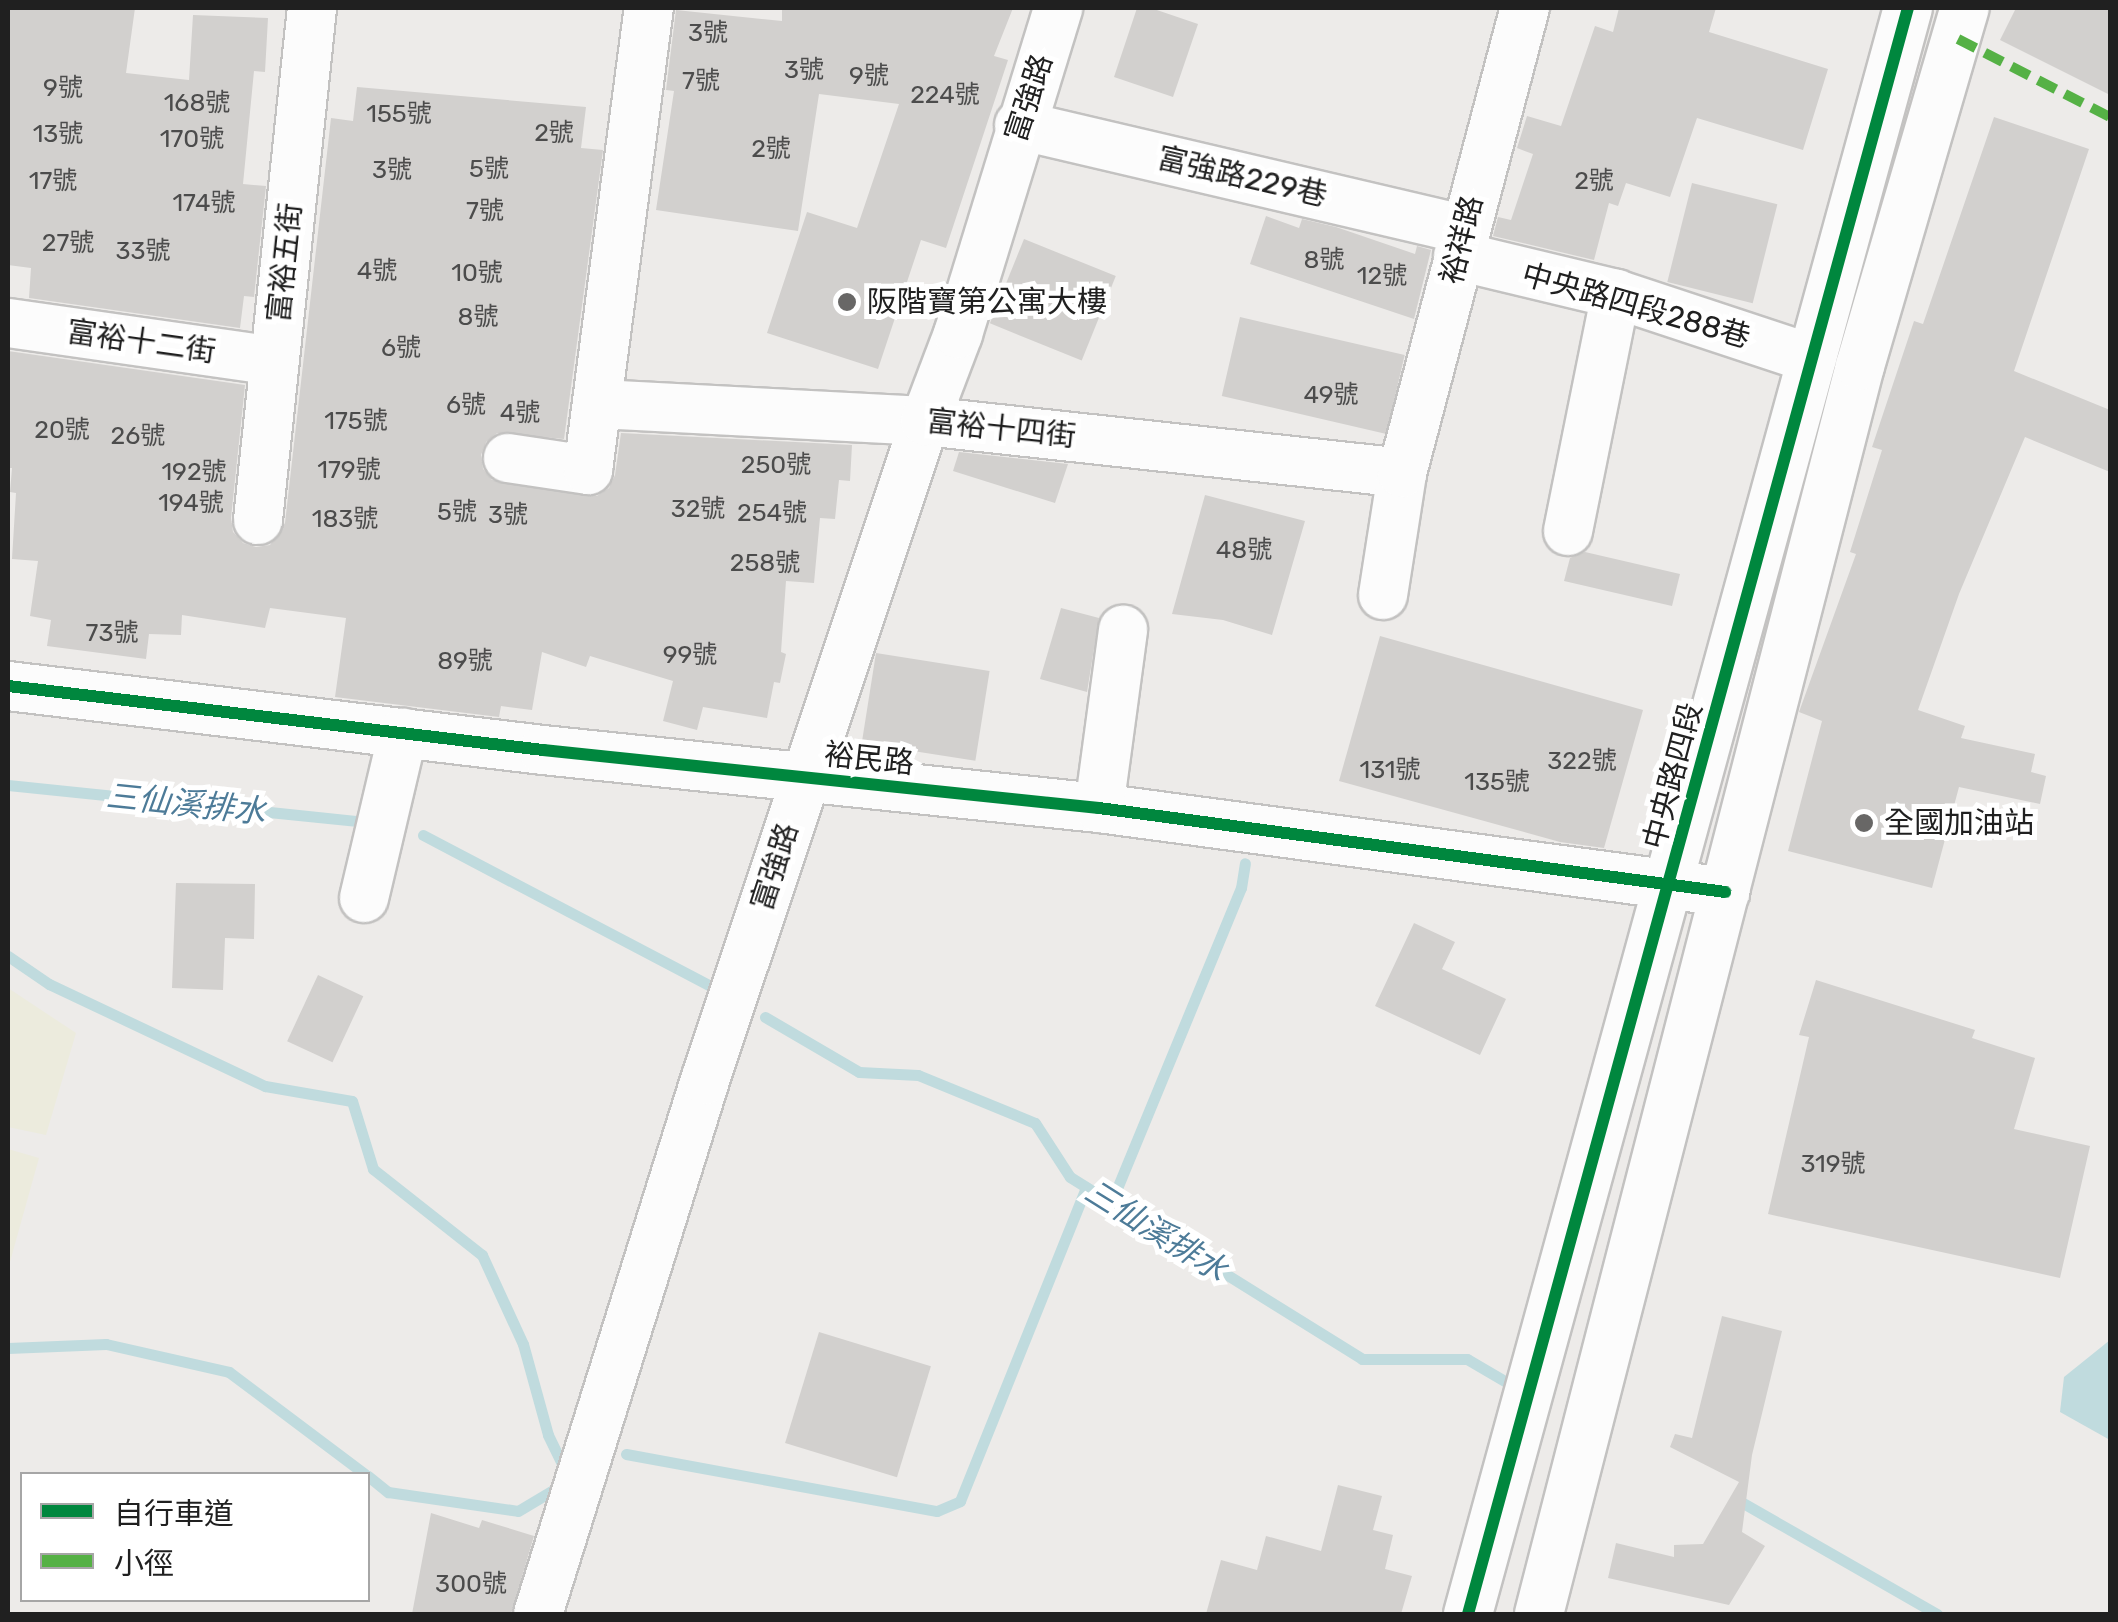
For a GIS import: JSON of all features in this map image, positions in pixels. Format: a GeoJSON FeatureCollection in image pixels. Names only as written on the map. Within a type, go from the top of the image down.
{"type":"FeatureCollection","features":[{"type":"Feature","properties":{"kind":"street","name":"富裕五街"},"geometry":{"type":"LineString","coordinates":[[258,520],[312,8]]}},
{"type":"Feature","properties":{"kind":"street"},"geometry":{"type":"LineString","coordinates":[[508,458],[588,470],[649,8]]}},
{"type":"Feature","properties":{"kind":"street","name":"富強路"},"geometry":{"type":"LineString","coordinates":[[538,1614],[804,778],[958,334],[1058,8]]}},
{"type":"Feature","properties":{"kind":"street","name":"裕祥路"},"geometry":{"type":"LineString","coordinates":[[1383,595],[1402,473],[1525,8]]}},
{"type":"Feature","properties":{"kind":"street","name":"中央路四段"},"geometry":{"type":"LineString","coordinates":[[1468,1614],[1908,8]]}},
{"type":"Feature","properties":{"kind":"street"},"geometry":{"type":"LineString","coordinates":[[1539,1614],[1860,366],[1966,8]]}},
{"type":"Feature","properties":{"kind":"street","name":"富強路229巷"},"geometry":{"type":"LineString","coordinates":[[1020,125],[1461,242]]}},
{"type":"Feature","properties":{"kind":"street","name":"中央路四段288巷"},"geometry":{"type":"LineString","coordinates":[[1461,242],[1812,359]]}},
{"type":"Feature","properties":{"kind":"street"},"geometry":{"type":"LineString","coordinates":[[1568,531],[1616,294]]}},
{"type":"Feature","properties":{"kind":"street","name":"富裕十二街"},"geometry":{"type":"LineString","coordinates":[[8,323],[274,362]]}},
{"type":"Feature","properties":{"kind":"street","name":"富裕十四街"},"geometry":{"type":"LineString","coordinates":[[599,404],[925,421],[1402,473]]}},
{"type":"Feature","properties":{"kind":"street"},"geometry":{"type":"LineString","coordinates":[[1099,808],[1122,630]]}},
{"type":"Feature","properties":{"kind":"street","name":"裕民路"},"geometry":{"type":"LineString","coordinates":[[8,686],[1099,808],[1725,892]]}},
{"type":"Feature","properties":{"kind":"street"},"geometry":{"type":"LineString","coordinates":[[364,898],[403,733]]}},
{"type":"Feature","properties":{"kind":"shaded area"},"geometry":{"type":"Polygon","coordinates":[[[8,988],[76,1033],[46,1135],[8,1127],[8,988]]]}},
{"type":"Feature","properties":{"kind":"shaded area"},"geometry":{"type":"Polygon","coordinates":[[[8,1149],[39,1158],[8,1269],[8,1149]]]}},
{"type":"Feature","properties":{"kind":"water"},"geometry":{"type":"Polygon","coordinates":[[[2110,1340],[2110,1440],[2060,1412],[2064,1377],[2110,1340]]]}},
{"type":"Feature","properties":{"kind":"building"},"geometry":{"type":"Polygon","coordinates":[[[8,8],[135,8],[126,73],[189,80],[193,15],[268,18],[265,72],[254,71],[243,184],[266,186],[254,297],[244,296],[240,328],[29,298],[31,268],[8,265],[8,8]]]}},
{"type":"Feature","properties":{"kind":"building"},"geometry":{"type":"Polygon","coordinates":[[[782,8],[1013,8],[994,56],[1008,60],[946,248],[921,240],[878,369],[767,333],[807,212],[857,228],[899,104],[819,94],[798,231],[656,210],[674,91],[666,90],[676,10],[782,21],[782,8]]]}},
{"type":"Feature","properties":{"kind":"building"},"geometry":{"type":"Polygon","coordinates":[[[1137,8],[1151,8],[1198,24],[1173,97],[1114,77],[1137,8]]]}},
{"type":"Feature","properties":{"kind":"building"},"geometry":{"type":"Polygon","coordinates":[[[1619,8],[1716,8],[1709,32],[1828,69],[1803,150],[1697,118],[1670,197],[1626,183],[1618,206],[1609,203],[1594,260],[1493,236],[1498,217],[1511,220],[1533,154],[1517,148],[1527,116],[1561,126],[1595,26],[1613,32],[1619,8]]]}},
{"type":"Feature","properties":{"kind":"building"},"geometry":{"type":"Polygon","coordinates":[[[2016,8],[2110,8],[2110,95],[2000,40],[2016,8]]]}},
{"type":"Feature","properties":{"kind":"building"},"geometry":{"type":"Polygon","coordinates":[[[357,87],[586,107],[581,148],[603,150],[564,439],[497,433],[486,442],[481,455],[483,469],[492,480],[597,496],[609,488],[615,475],[621,433],[852,445],[850,481],[839,480],[835,519],[820,518],[814,583],[786,581],[781,652],[786,654],[780,683],[774,682],[767,718],[703,707],[697,730],[663,721],[673,681],[590,656],[586,667],[542,652],[532,710],[501,706],[499,717],[335,697],[346,618],[270,608],[265,628],[182,615],[181,635],[149,634],[146,659],[47,646],[51,620],[30,616],[38,561],[12,559],[16,493],[10,492],[12,468],[8,468],[8,351],[245,385],[231,518],[233,532],[243,543],[256,547],[270,545],[285,523],[331,118],[353,121],[357,87]]]}},
{"type":"Feature","properties":{"kind":"building"},"geometry":{"type":"Polygon","coordinates":[[[1994,117],[2089,149],[2014,371],[2110,410],[2110,472],[2025,437],[1959,594],[1918,710],[1965,726],[1961,738],[2035,754],[2031,772],[2046,776],[2040,804],[1959,787],[1932,888],[1788,851],[1822,721],[1799,712],[1856,554],[1850,552],[1882,450],[1872,447],[1914,321],[1923,324],[1994,117]]]}},
{"type":"Feature","properties":{"kind":"building"},"geometry":{"type":"Polygon","coordinates":[[[1692,183],[1777,204],[1753,303],[1667,282],[1692,183]]]}},
{"type":"Feature","properties":{"kind":"building"},"geometry":{"type":"Polygon","coordinates":[[[1266,216],[1299,228],[1302,219],[1336,227],[1415,254],[1417,246],[1431,250],[1414,319],[1250,264],[1266,216]]]}},
{"type":"Feature","properties":{"kind":"building"},"geometry":{"type":"Polygon","coordinates":[[[1024,239],[1116,276],[1082,360],[990,323],[1024,239]]]}},
{"type":"Feature","properties":{"kind":"building"},"geometry":{"type":"Polygon","coordinates":[[[1240,317],[1405,355],[1386,434],[1222,396],[1240,317]]]}},
{"type":"Feature","properties":{"kind":"building"},"geometry":{"type":"Polygon","coordinates":[[[959,452],[1068,464],[1055,503],[953,471],[959,452]]]}},
{"type":"Feature","properties":{"kind":"building"},"geometry":{"type":"Polygon","coordinates":[[[1205,495],[1305,521],[1272,635],[1223,620],[1172,614],[1205,495]]]}},
{"type":"Feature","properties":{"kind":"building"},"geometry":{"type":"Polygon","coordinates":[[[1585,552],[1680,574],[1672,606],[1564,581],[1570,558],[1585,552]]]}},
{"type":"Feature","properties":{"kind":"building"},"geometry":{"type":"Polygon","coordinates":[[[1061,608],[1099,618],[1087,692],[1040,679],[1061,608]]]}},
{"type":"Feature","properties":{"kind":"building"},"geometry":{"type":"Polygon","coordinates":[[[1380,636],[1643,710],[1604,848],[1560,842],[1339,781],[1380,636]]]}},
{"type":"Feature","properties":{"kind":"building"},"geometry":{"type":"Polygon","coordinates":[[[876,653],[990,671],[975,761],[862,743],[876,653]]]}},
{"type":"Feature","properties":{"kind":"building"},"geometry":{"type":"Polygon","coordinates":[[[176,883],[255,884],[254,939],[225,938],[223,990],[172,988],[176,883]]]}},
{"type":"Feature","properties":{"kind":"building"},"geometry":{"type":"Polygon","coordinates":[[[1414,923],[1455,942],[1442,969],[1506,999],[1480,1055],[1375,1006],[1414,923]]]}},
{"type":"Feature","properties":{"kind":"building"},"geometry":{"type":"Polygon","coordinates":[[[318,975],[363,996],[332,1062],[287,1041],[318,975]]]}},
{"type":"Feature","properties":{"kind":"building"},"geometry":{"type":"Polygon","coordinates":[[[1816,980],[1975,1030],[1972,1038],[2035,1058],[2014,1129],[2090,1146],[2060,1278],[1768,1214],[1809,1037],[1799,1035],[1816,980]]]}},
{"type":"Feature","properties":{"kind":"building"},"geometry":{"type":"Polygon","coordinates":[[[1722,1316],[1782,1331],[1752,1455],[1742,1532],[1765,1546],[1729,1605],[1608,1578],[1616,1543],[1674,1557],[1674,1545],[1703,1544],[1739,1482],[1670,1447],[1675,1434],[1692,1438],[1722,1316]]]}},
{"type":"Feature","properties":{"kind":"building"},"geometry":{"type":"Polygon","coordinates":[[[819,1332],[931,1366],[897,1477],[785,1443],[819,1332]]]}},
{"type":"Feature","properties":{"kind":"building"},"geometry":{"type":"Polygon","coordinates":[[[1338,1485],[1382,1496],[1373,1530],[1393,1535],[1385,1569],[1412,1576],[1401,1614],[1206,1614],[1221,1560],[1257,1570],[1266,1536],[1321,1551],[1338,1485]]]}},
{"type":"Feature","properties":{"kind":"building"},"geometry":{"type":"Polygon","coordinates":[[[431,1513],[479,1528],[482,1520],[534,1536],[511,1614],[412,1614],[431,1513]]]}},
{"type":"Feature","properties":{"kind":"waterway","name":"三仙溪排水"},"geometry":{"type":"LineString","coordinates":[[8,785],[365,822]]}},
{"type":"Feature","properties":{"kind":"waterway","name":"三仙溪排水"},"geometry":{"type":"LineString","coordinates":[[423,835],[716,989]]}},
{"type":"Feature","properties":{"kind":"waterway"},"geometry":{"type":"LineString","coordinates":[[1111,1203],[1241,888],[1245,863]]}},
{"type":"Feature","properties":{"kind":"waterway"},"geometry":{"type":"LineString","coordinates":[[8,956],[49,984],[265,1086],[352,1101],[373,1169],[482,1255],[523,1344],[548,1435],[566,1472]]}},
{"type":"Feature","properties":{"kind":"waterway","name":"三仙溪排水"},"geometry":{"type":"LineString","coordinates":[[765,1017],[859,1072],[918,1075],[1035,1123],[1070,1177],[1362,1359],[1467,1359],[1513,1386]]}},
{"type":"Feature","properties":{"kind":"waterway"},"geometry":{"type":"LineString","coordinates":[[626,1454],[937,1511],[960,1501],[1086,1187]]}},
{"type":"Feature","properties":{"kind":"waterway"},"geometry":{"type":"LineString","coordinates":[[8,1348],[106,1344],[229,1372],[362,1472]]}},
{"type":"Feature","properties":{"kind":"waterway"},"geometry":{"type":"LineString","coordinates":[[370,1478],[388,1492],[518,1511],[565,1483]]}},
{"type":"Feature","properties":{"kind":"waterway","name":"三仙溪排水"},"geometry":{"type":"LineString","coordinates":[[1736,1499],[1937,1614]]}},
{"type":"Feature","properties":{"kind":"marked path"},"geometry":{"type":"LineString","coordinates":[[1958,39],[2110,117]]}},
{"type":"Feature","properties":{"kind":"cycle path"},"geometry":{"type":"LineString","coordinates":[[1468,1614],[1908,8]]}},
{"type":"Feature","properties":{"kind":"cycle path"},"geometry":{"type":"LineString","coordinates":[[8,686],[543,750],[1099,808],[1725,892]]}},
{"type":"Feature","properties":{"kind":"place","name":"阪階寶第公寓大樓"},"geometry":{"type":"Point","coordinates":[847,302]}},
{"type":"Feature","properties":{"kind":"place","name":"全國加油站"},"geometry":{"type":"Point","coordinates":[1864,823]}}]}
